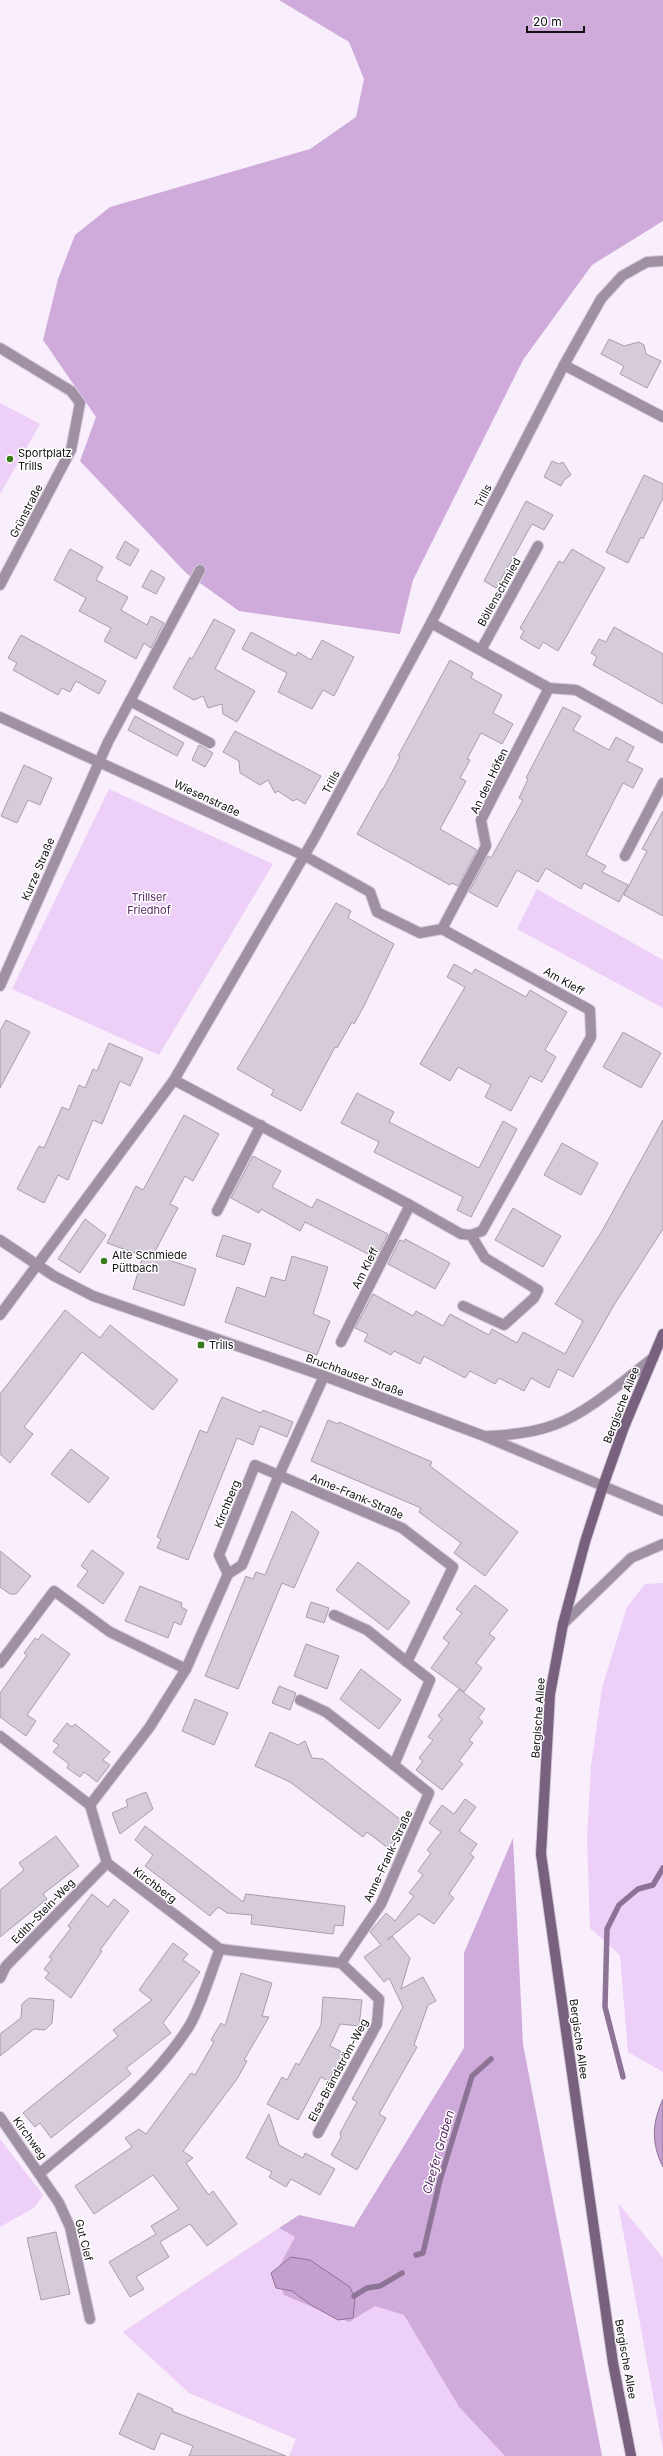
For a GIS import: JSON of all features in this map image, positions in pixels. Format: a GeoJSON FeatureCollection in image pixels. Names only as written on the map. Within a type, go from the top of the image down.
{"type":"FeatureCollection","features":[{"type":"Feature","properties":{"kind":"main road","name":"Bergische Allee"},"geometry":{"type":"LineString","coordinates":[[631,2456],[628,2434],[613,2363],[541,1854],[550,1694],[562,1624],[585,1542],[603,1486],[663,1334]]}},
{"type":"Feature","properties":{"kind":"street","name":"Trills"},"geometry":{"type":"LineString","coordinates":[[0,1315],[38,1266],[174,1080],[304,856],[432,623],[564,365],[601,299],[622,276],[648,262],[663,261]]}},
{"type":"Feature","properties":{"kind":"street","name":"Grünstraße"},"geometry":{"type":"LineString","coordinates":[[0,348],[72,391],[80,403],[71,450],[0,585]]}},
{"type":"Feature","properties":{"kind":"street"},"geometry":{"type":"LineString","coordinates":[[564,365],[663,417]]}},
{"type":"Feature","properties":{"kind":"street","name":"Böllenschmied"},"geometry":{"type":"LineString","coordinates":[[481,650],[538,546]]}},
{"type":"Feature","properties":{"kind":"street"},"geometry":{"type":"LineString","coordinates":[[99,762],[200,570]]}},
{"type":"Feature","properties":{"kind":"street"},"geometry":{"type":"LineString","coordinates":[[432,623],[549,688],[576,690],[663,738]]}},
{"type":"Feature","properties":{"kind":"street","name":"An den Höfen"},"geometry":{"type":"LineString","coordinates":[[442,929],[486,846],[481,820],[549,688]]}},
{"type":"Feature","properties":{"kind":"street"},"geometry":{"type":"LineString","coordinates":[[130,701],[210,743]]}},
{"type":"Feature","properties":{"kind":"street","name":"Wiesenstraße"},"geometry":{"type":"LineString","coordinates":[[0,717],[304,856]]}},
{"type":"Feature","properties":{"kind":"street","name":"Kurze Straße"},"geometry":{"type":"LineString","coordinates":[[0,986],[99,762]]}},
{"type":"Feature","properties":{"kind":"street"},"geometry":{"type":"LineString","coordinates":[[625,856],[663,783]]}},
{"type":"Feature","properties":{"kind":"street"},"geometry":{"type":"LineString","coordinates":[[304,856],[370,892],[377,912],[420,933],[442,929]]}},
{"type":"Feature","properties":{"kind":"street","name":"Am Kleff"},"geometry":{"type":"LineString","coordinates":[[442,929],[590,1010],[591,1037],[482,1231],[471,1235]]}},
{"type":"Feature","properties":{"kind":"street"},"geometry":{"type":"LineString","coordinates":[[174,1080],[261,1124],[461,1234],[471,1235],[485,1258],[538,1290],[534,1298],[504,1325],[463,1306]]}},
{"type":"Feature","properties":{"kind":"street"},"geometry":{"type":"LineString","coordinates":[[217,1211],[261,1124]]}},
{"type":"Feature","properties":{"kind":"street","name":"Am Kleff"},"geometry":{"type":"LineString","coordinates":[[341,1342],[410,1205]]}},
{"type":"Feature","properties":{"kind":"street","name":"Bruchhauser Straße"},"geometry":{"type":"LineString","coordinates":[[0,1240],[72,1287],[93,1296],[324,1376],[484,1436],[663,1511]]}},
{"type":"Feature","properties":{"kind":"street"},"geometry":{"type":"LineString","coordinates":[[484,1436],[533,1431],[555,1425],[586,1408],[653,1358]]}},
{"type":"Feature","properties":{"kind":"street"},"geometry":{"type":"LineString","coordinates":[[90,1805],[149,1728],[186,1669],[228,1574],[242,1565],[279,1475],[324,1376]]}},
{"type":"Feature","properties":{"kind":"street","name":"Kirchberg"},"geometry":{"type":"LineString","coordinates":[[228,1574],[219,1555],[255,1465],[279,1475]]}},
{"type":"Feature","properties":{"kind":"street","name":"Anne-Frank-Straße"},"geometry":{"type":"LineString","coordinates":[[279,1475],[402,1528],[453,1567],[407,1662]]}},
{"type":"Feature","properties":{"kind":"street"},"geometry":{"type":"LineString","coordinates":[[562,1624],[631,1558],[663,1544]]}},
{"type":"Feature","properties":{"kind":"street"},"geometry":{"type":"LineString","coordinates":[[0,1663],[54,1591],[110,1632],[186,1669]]}},
{"type":"Feature","properties":{"kind":"street"},"geometry":{"type":"LineString","coordinates":[[334,1615],[367,1630],[430,1680],[394,1765]]}},
{"type":"Feature","properties":{"kind":"street","name":"Anne-Frank-Straße"},"geometry":{"type":"LineString","coordinates":[[300,1700],[326,1712],[429,1793],[381,1904],[341,1963]]}},
{"type":"Feature","properties":{"kind":"street"},"geometry":{"type":"LineString","coordinates":[[0,1736],[90,1805],[106,1863]]}},
{"type":"Feature","properties":{"kind":"street","name":"Kirchberg"},"geometry":{"type":"LineString","coordinates":[[106,1863],[220,1949]]}},
{"type":"Feature","properties":{"kind":"street","name":"Edith-Stein-Weg"},"geometry":{"type":"LineString","coordinates":[[0,1978],[6,1966],[106,1863]]}},
{"type":"Feature","properties":{"kind":"street"},"geometry":{"type":"LineString","coordinates":[[40,2173],[119,2105],[162,2064],[189,2027],[220,1949],[341,1963]]}},
{"type":"Feature","properties":{"kind":"street","name":"Elsa-Brändström-Weg"},"geometry":{"type":"LineString","coordinates":[[318,2133],[377,2024],[379,1999],[341,1963]]}},
{"type":"Feature","properties":{"kind":"street","name":"Kirchweg"},"geometry":{"type":"LineString","coordinates":[[2,2121],[40,2173]]}},
{"type":"Feature","properties":{"kind":"street","name":"Gut Clef"},"geometry":{"type":"LineString","coordinates":[[40,2173],[59,2202],[70,2227],[90,2319]]}},
{"type":"Feature","properties":{"kind":"green space","name":"Sportplatz Trills"},"geometry":{"type":"Polygon","coordinates":[[[0,403],[40,424],[0,494],[0,403]]]}},
{"type":"Feature","properties":{"kind":"green space","name":"Trillser Friedhof"},"geometry":{"type":"Polygon","coordinates":[[[109,789],[273,864],[159,1055],[12,989],[109,789]]]}},
{"type":"Feature","properties":{"kind":"green space"},"geometry":{"type":"Polygon","coordinates":[[[537,889],[663,960],[663,1008],[517,929],[537,889]]]}},
{"type":"Feature","properties":{"kind":"green space"},"geometry":{"type":"Polygon","coordinates":[[[663,1583],[663,2072],[628,2052],[620,1955],[590,1928],[587,1838],[591,1767],[602,1688],[627,1607],[645,1584],[663,1583]]]}},
{"type":"Feature","properties":{"kind":"green space"},"geometry":{"type":"Polygon","coordinates":[[[0,2139],[43,2195],[34,2208],[0,2227],[0,2139]]]}},
{"type":"Feature","properties":{"kind":"green space"},"geometry":{"type":"Polygon","coordinates":[[[618,2203],[663,2258],[663,2450],[618,2203]]]}},
{"type":"Feature","properties":{"kind":"green space"},"geometry":{"type":"Polygon","coordinates":[[[279,2228],[295,2237],[276,2272],[404,2315],[459,2407],[505,2456],[289,2456],[296,2439],[189,2393],[123,2332],[279,2228]]]}},
{"type":"Feature","properties":{"kind":"shaded area"},"geometry":{"type":"Polygon","coordinates":[[[279,0],[663,0],[663,221],[592,265],[523,360],[413,580],[400,634],[239,611],[186,573],[80,461],[96,417],[43,340],[58,279],[75,235],[110,207],[310,149],[356,117],[364,79],[349,42],[279,0]]]}},
{"type":"Feature","properties":{"kind":"shaded area"},"geometry":{"type":"Polygon","coordinates":[[[513,1838],[523,2044],[602,2456],[505,2456],[459,2407],[404,2315],[375,2306],[349,2322],[284,2295],[276,2272],[295,2237],[279,2228],[299,2215],[354,2227],[464,2048],[464,1953],[513,1838]]]}},
{"type":"Feature","properties":{"kind":"shaded area"},"geometry":{"type":"Polygon","coordinates":[[[663,2099],[663,2167],[656,2150],[654,2133],[659,2108],[663,2099]]]}},
{"type":"Feature","properties":{"kind":"shaded area"},"geometry":{"type":"Polygon","coordinates":[[[291,2257],[310,2260],[350,2287],[355,2299],[353,2318],[338,2320],[311,2305],[292,2291],[276,2288],[271,2273],[291,2257]]]}},
{"type":"Feature","properties":{"kind":"building"},"geometry":{"type":"Polygon","coordinates":[[[609,339],[624,346],[639,342],[644,345],[646,354],[661,361],[647,388],[620,374],[624,366],[601,354],[609,339]]]}},
{"type":"Feature","properties":{"kind":"building"},"geometry":{"type":"Polygon","coordinates":[[[552,461],[559,464],[563,462],[571,475],[564,480],[561,486],[544,477],[552,461]]]}},
{"type":"Feature","properties":{"kind":"building"},"geometry":{"type":"Polygon","coordinates":[[[644,475],[663,484],[663,498],[643,539],[641,537],[628,563],[606,552],[644,475]]]}},
{"type":"Feature","properties":{"kind":"building"},"geometry":{"type":"Polygon","coordinates":[[[526,501],[553,515],[544,530],[532,524],[496,588],[484,581],[526,501]]]}},
{"type":"Feature","properties":{"kind":"building"},"geometry":{"type":"Polygon","coordinates":[[[125,541],[139,550],[130,566],[116,558],[125,541]]]}},
{"type":"Feature","properties":{"kind":"building"},"geometry":{"type":"Polygon","coordinates":[[[70,549],[103,567],[96,580],[128,597],[121,610],[147,625],[151,616],[164,623],[151,648],[144,643],[136,659],[104,641],[111,628],[79,611],[86,598],[54,580],[70,549]]]}},
{"type":"Feature","properties":{"kind":"building"},"geometry":{"type":"Polygon","coordinates":[[[572,549],[605,568],[558,651],[543,642],[539,649],[520,638],[524,631],[520,628],[559,561],[563,563],[572,549]]]}},
{"type":"Feature","properties":{"kind":"building"},"geometry":{"type":"Polygon","coordinates":[[[151,570],[165,578],[156,594],[142,587],[151,570]]]}},
{"type":"Feature","properties":{"kind":"building"},"geometry":{"type":"Polygon","coordinates":[[[214,619],[235,630],[215,669],[255,691],[237,722],[223,714],[222,704],[208,708],[203,696],[194,700],[173,688],[190,657],[192,659],[214,619]]]}},
{"type":"Feature","properties":{"kind":"building"},"geometry":{"type":"Polygon","coordinates":[[[614,627],[663,654],[663,704],[593,665],[597,657],[591,653],[599,639],[606,642],[614,627]]]}},
{"type":"Feature","properties":{"kind":"building"},"geometry":{"type":"Polygon","coordinates":[[[251,632],[296,656],[298,652],[311,660],[322,640],[354,657],[334,696],[323,690],[312,709],[278,692],[287,673],[242,649],[251,632]]]}},
{"type":"Feature","properties":{"kind":"building"},"geometry":{"type":"Polygon","coordinates":[[[21,635],[106,681],[99,694],[76,681],[70,692],[62,688],[58,695],[13,670],[17,663],[8,658],[21,635]]]}},
{"type":"Feature","properties":{"kind":"building"},"geometry":{"type":"Polygon","coordinates":[[[450,660],[473,673],[471,678],[502,695],[493,713],[513,724],[502,744],[481,733],[467,759],[470,760],[460,778],[466,781],[440,829],[477,850],[458,886],[452,883],[450,885],[357,834],[383,789],[400,757],[398,756],[450,660]]]}},
{"type":"Feature","properties":{"kind":"building"},"geometry":{"type":"Polygon","coordinates":[[[563,707],[581,716],[573,730],[609,750],[616,737],[634,747],[627,761],[643,769],[633,788],[623,783],[586,855],[606,866],[602,872],[628,885],[619,902],[584,883],[581,889],[546,868],[538,882],[517,870],[497,907],[469,892],[488,856],[491,858],[523,800],[519,798],[528,779],[526,778],[563,707]]]}},
{"type":"Feature","properties":{"kind":"building"},"geometry":{"type":"Polygon","coordinates":[[[135,716],[184,743],[177,756],[128,730],[135,716]]]}},
{"type":"Feature","properties":{"kind":"building"},"geometry":{"type":"Polygon","coordinates":[[[235,731],[321,776],[305,804],[297,799],[293,801],[278,791],[275,793],[268,780],[260,785],[240,773],[239,761],[223,752],[235,731]]]}},
{"type":"Feature","properties":{"kind":"building"},"geometry":{"type":"Polygon","coordinates":[[[199,745],[213,753],[205,767],[192,760],[199,745]]]}},
{"type":"Feature","properties":{"kind":"building"},"geometry":{"type":"Polygon","coordinates":[[[24,765],[52,778],[40,805],[28,800],[17,823],[1,816],[24,765]]]}},
{"type":"Feature","properties":{"kind":"building"},"geometry":{"type":"Polygon","coordinates":[[[663,811],[663,916],[624,895],[647,851],[642,849],[663,811]]]}},
{"type":"Feature","properties":{"kind":"building"},"geometry":{"type":"Polygon","coordinates":[[[336,903],[351,911],[348,918],[394,944],[354,1024],[352,1022],[337,1048],[335,1047],[301,1111],[271,1095],[274,1090],[237,1069],[336,903]]]}},
{"type":"Feature","properties":{"kind":"building"},"geometry":{"type":"Polygon","coordinates":[[[454,964],[472,974],[475,969],[526,997],[530,990],[567,1012],[545,1050],[556,1057],[542,1082],[530,1076],[511,1111],[485,1097],[491,1085],[458,1067],[450,1081],[420,1064],[465,987],[447,977],[454,964]]]}},
{"type":"Feature","properties":{"kind":"building"},"geometry":{"type":"Polygon","coordinates":[[[6,1020],[30,1032],[0,1088],[0,1031],[6,1020]]]}},
{"type":"Feature","properties":{"kind":"building"},"geometry":{"type":"Polygon","coordinates":[[[623,1032],[661,1053],[641,1088],[603,1067],[623,1032]]]}},
{"type":"Feature","properties":{"kind":"building"},"geometry":{"type":"Polygon","coordinates":[[[109,1043],[143,1058],[130,1086],[120,1081],[102,1124],[93,1120],[68,1180],[58,1175],[44,1203],[17,1189],[39,1146],[44,1148],[62,1107],[69,1110],[79,1085],[85,1088],[93,1069],[97,1071],[109,1043]]]}},
{"type":"Feature","properties":{"kind":"building"},"geometry":{"type":"Polygon","coordinates":[[[357,1093],[394,1112],[389,1122],[479,1168],[503,1121],[517,1129],[471,1217],[457,1210],[463,1197],[374,1152],[379,1142],[341,1123],[357,1093]]]}},
{"type":"Feature","properties":{"kind":"building"},"geometry":{"type":"Polygon","coordinates":[[[184,1115],[219,1134],[193,1181],[185,1176],[170,1204],[178,1208],[153,1255],[196,1269],[184,1306],[133,1289],[143,1256],[107,1243],[136,1186],[143,1190],[184,1115]]]}},
{"type":"Feature","properties":{"kind":"building"},"geometry":{"type":"Polygon","coordinates":[[[663,1120],[663,1229],[614,1305],[573,1377],[558,1369],[549,1388],[531,1378],[524,1391],[499,1378],[495,1384],[470,1371],[465,1378],[424,1356],[420,1364],[394,1351],[391,1355],[364,1341],[368,1334],[355,1328],[373,1294],[413,1316],[416,1311],[443,1326],[450,1314],[489,1335],[492,1329],[517,1343],[523,1332],[565,1354],[583,1321],[555,1304],[602,1231],[663,1120]]]}},
{"type":"Feature","properties":{"kind":"building"},"geometry":{"type":"Polygon","coordinates":[[[562,1143],[598,1163],[581,1195],[544,1175],[562,1143]]]}},
{"type":"Feature","properties":{"kind":"building"},"geometry":{"type":"Polygon","coordinates":[[[253,1156],[281,1171],[272,1187],[312,1208],[317,1199],[388,1234],[376,1258],[305,1222],[300,1231],[261,1209],[259,1213],[231,1198],[253,1156]]]}},
{"type":"Feature","properties":{"kind":"building"},"geometry":{"type":"Polygon","coordinates":[[[513,1208],[561,1236],[543,1267],[495,1240],[513,1208]]]}},
{"type":"Feature","properties":{"kind":"building"},"geometry":{"type":"Polygon","coordinates":[[[85,1219],[106,1235],[80,1273],[58,1259],[85,1219]]]}},
{"type":"Feature","properties":{"kind":"building"},"geometry":{"type":"Polygon","coordinates":[[[223,1235],[251,1244],[244,1265],[216,1256],[223,1235]]]}},
{"type":"Feature","properties":{"kind":"building"},"geometry":{"type":"Polygon","coordinates":[[[405,1239],[450,1263],[435,1289],[388,1264],[400,1240],[404,1242],[405,1239]]]}},
{"type":"Feature","properties":{"kind":"building"},"geometry":{"type":"Polygon","coordinates":[[[292,1256],[328,1267],[313,1314],[330,1321],[317,1355],[225,1322],[237,1287],[265,1297],[271,1277],[285,1281],[292,1256]]]}},
{"type":"Feature","properties":{"kind":"building"},"geometry":{"type":"Polygon","coordinates":[[[65,1310],[100,1338],[110,1325],[178,1380],[153,1410],[82,1352],[24,1427],[33,1434],[10,1463],[0,1454],[0,1394],[65,1310]]]}},
{"type":"Feature","properties":{"kind":"building"},"geometry":{"type":"Polygon","coordinates":[[[222,1397],[261,1413],[263,1410],[293,1422],[287,1437],[260,1426],[253,1445],[237,1438],[188,1560],[157,1548],[161,1539],[157,1537],[200,1430],[207,1433],[222,1397]]]}},
{"type":"Feature","properties":{"kind":"building"},"geometry":{"type":"Polygon","coordinates":[[[328,1420],[338,1424],[339,1422],[432,1462],[430,1466],[518,1532],[485,1576],[454,1553],[461,1543],[419,1512],[421,1508],[311,1461],[328,1420]]]}},
{"type":"Feature","properties":{"kind":"building"},"geometry":{"type":"Polygon","coordinates":[[[71,1449],[109,1478],[89,1503],[51,1474],[71,1449]]]}},
{"type":"Feature","properties":{"kind":"building"},"geometry":{"type":"Polygon","coordinates":[[[292,1511],[319,1532],[294,1588],[282,1583],[238,1689],[205,1676],[246,1576],[253,1579],[256,1572],[265,1575],[292,1511]]]}},
{"type":"Feature","properties":{"kind":"building"},"geometry":{"type":"Polygon","coordinates":[[[92,1550],[124,1573],[103,1604],[77,1586],[88,1571],[81,1566],[92,1550]]]}},
{"type":"Feature","properties":{"kind":"building"},"geometry":{"type":"Polygon","coordinates":[[[0,1551],[31,1576],[16,1594],[10,1594],[0,1587],[0,1551]]]}},
{"type":"Feature","properties":{"kind":"building"},"geometry":{"type":"Polygon","coordinates":[[[358,1562],[410,1602],[388,1630],[336,1590],[358,1562]]]}},
{"type":"Feature","properties":{"kind":"building"},"geometry":{"type":"Polygon","coordinates":[[[475,1585],[508,1610],[489,1634],[495,1638],[476,1663],[482,1668],[464,1692],[431,1668],[449,1643],[443,1638],[462,1613],[456,1609],[475,1585]]]}},
{"type":"Feature","properties":{"kind":"building"},"geometry":{"type":"Polygon","coordinates":[[[140,1586],[182,1603],[181,1607],[187,1610],[181,1625],[174,1622],[168,1638],[125,1621],[140,1586]]]}},
{"type":"Feature","properties":{"kind":"building"},"geometry":{"type":"Polygon","coordinates":[[[311,1602],[329,1608],[324,1623],[306,1617],[311,1602]]]}},
{"type":"Feature","properties":{"kind":"building"},"geometry":{"type":"Polygon","coordinates":[[[42,1634],[70,1654],[27,1715],[36,1721],[26,1736],[0,1717],[0,1693],[27,1655],[24,1653],[35,1638],[38,1640],[42,1634]]]}},
{"type":"Feature","properties":{"kind":"building"},"geometry":{"type":"Polygon","coordinates":[[[306,1644],[339,1656],[327,1689],[294,1676],[306,1644]]]}},
{"type":"Feature","properties":{"kind":"building"},"geometry":{"type":"Polygon","coordinates":[[[361,1669],[401,1700],[379,1729],[340,1699],[361,1669]]]}},
{"type":"Feature","properties":{"kind":"building"},"geometry":{"type":"Polygon","coordinates":[[[279,1686],[296,1693],[290,1710],[272,1703],[279,1686]]]}},
{"type":"Feature","properties":{"kind":"building"},"geometry":{"type":"Polygon","coordinates":[[[459,1689],[485,1709],[478,1718],[483,1722],[469,1740],[473,1743],[459,1761],[463,1764],[442,1790],[416,1770],[423,1761],[419,1758],[433,1740],[428,1737],[442,1719],[438,1716],[459,1689]]]}},
{"type":"Feature","properties":{"kind":"building"},"geometry":{"type":"Polygon","coordinates":[[[195,1699],[228,1713],[214,1745],[182,1731],[195,1699]]]}},
{"type":"Feature","properties":{"kind":"building"},"geometry":{"type":"Polygon","coordinates":[[[67,1723],[72,1727],[75,1724],[110,1752],[103,1760],[110,1765],[97,1782],[84,1772],[80,1777],[67,1768],[69,1764],[53,1752],[59,1745],[53,1741],[67,1723]]]}},
{"type":"Feature","properties":{"kind":"building"},"geometry":{"type":"Polygon","coordinates":[[[270,1732],[298,1745],[305,1741],[312,1758],[323,1759],[406,1824],[388,1848],[367,1832],[363,1837],[290,1782],[255,1766],[270,1732]]]}},
{"type":"Feature","properties":{"kind":"building"},"geometry":{"type":"Polygon","coordinates":[[[146,1792],[153,1809],[120,1834],[112,1813],[128,1806],[126,1800],[146,1792]]]}},
{"type":"Feature","properties":{"kind":"building"},"geometry":{"type":"Polygon","coordinates":[[[465,1799],[476,1807],[459,1831],[477,1844],[470,1854],[474,1857],[449,1894],[454,1898],[434,1924],[419,1914],[387,1940],[392,1936],[410,1958],[401,1989],[423,1977],[436,2001],[428,2005],[414,2045],[417,2047],[379,2114],[386,2118],[357,2170],[331,2155],[341,2137],[340,2133],[357,2102],[352,2099],[403,2007],[389,1978],[384,1982],[364,1957],[381,1945],[370,1932],[386,1913],[395,1921],[414,1896],[409,1893],[423,1875],[418,1871],[431,1853],[427,1850],[441,1832],[429,1823],[442,1805],[454,1814],[465,1799]]]}},
{"type":"Feature","properties":{"kind":"building"},"geometry":{"type":"Polygon","coordinates":[[[145,1826],[243,1902],[246,1894],[345,1906],[343,1926],[335,1925],[333,1934],[251,1924],[252,1915],[227,1913],[218,1907],[210,1916],[145,1866],[153,1855],[135,1840],[145,1826]]]}},
{"type":"Feature","properties":{"kind":"building"},"geometry":{"type":"Polygon","coordinates":[[[56,1836],[79,1866],[43,1894],[47,1899],[0,1937],[0,1890],[24,1870],[19,1863],[56,1836]]]}},
{"type":"Feature","properties":{"kind":"building"},"geometry":{"type":"Polygon","coordinates":[[[92,1894],[108,1907],[114,1899],[129,1911],[100,1950],[102,1951],[71,1998],[45,1978],[49,1973],[44,1969],[52,1959],[49,1957],[71,1928],[68,1926],[92,1894]]]}},
{"type":"Feature","properties":{"kind":"building"},"geometry":{"type":"Polygon","coordinates":[[[173,1943],[188,1954],[183,1960],[200,1972],[163,2023],[171,2033],[126,2068],[131,2074],[51,2138],[40,2123],[35,2127],[23,2113],[118,2036],[113,2030],[152,2000],[139,1990],[173,1943]]]}},
{"type":"Feature","properties":{"kind":"building"},"geometry":{"type":"Polygon","coordinates":[[[241,1973],[272,1983],[262,2016],[269,2017],[244,2060],[247,2061],[237,2079],[183,2151],[193,2158],[186,2163],[197,2179],[209,2195],[213,2191],[237,2224],[207,2246],[190,2224],[160,2242],[169,2257],[136,2277],[144,2289],[130,2297],[109,2262],[156,2234],[151,2226],[179,2209],[153,2175],[94,2214],[75,2186],[132,2147],[125,2138],[139,2129],[146,2134],[191,2073],[195,2075],[214,2042],[211,2040],[221,2023],[225,2026],[241,1973]]]}},
{"type":"Feature","properties":{"kind":"building"},"geometry":{"type":"Polygon","coordinates":[[[323,1997],[362,2000],[359,2026],[340,2024],[330,2046],[344,2053],[328,2081],[321,2077],[298,2120],[267,2104],[282,2077],[287,2080],[296,2063],[299,2065],[321,2025],[323,1997]]]}},
{"type":"Feature","properties":{"kind":"building"},"geometry":{"type":"Polygon","coordinates":[[[29,1998],[54,2000],[52,2023],[45,2030],[34,2029],[0,2056],[0,2034],[21,2018],[22,2004],[29,1998]]]}},
{"type":"Feature","properties":{"kind":"building"},"geometry":{"type":"Polygon","coordinates":[[[269,2114],[279,2145],[303,2158],[305,2153],[335,2169],[320,2195],[291,2179],[286,2187],[269,2177],[272,2172],[246,2158],[269,2114]]]}},
{"type":"Feature","properties":{"kind":"building"},"geometry":{"type":"Polygon","coordinates":[[[56,2232],[70,2294],[41,2300],[27,2238],[56,2232]]]}},
{"type":"Feature","properties":{"kind":"building"},"geometry":{"type":"Polygon","coordinates":[[[138,2393],[173,2409],[172,2411],[286,2456],[189,2456],[193,2446],[161,2433],[154,2450],[119,2434],[138,2393]]]}},
{"type":"Feature","properties":{"kind":"waterway","name":"Cleefer Graben"},"geometry":{"type":"LineString","coordinates":[[623,2077],[605,2007],[607,1929],[619,1905],[638,1889],[653,1885],[663,1868]]}},
{"type":"Feature","properties":{"kind":"waterway","name":"Cleefer Graben"},"geometry":{"type":"LineString","coordinates":[[416,2255],[423,2253],[440,2180],[472,2076],[491,2059]]}},
{"type":"Feature","properties":{"kind":"waterway","name":"Cleefer Graben"},"geometry":{"type":"LineString","coordinates":[[354,2296],[367,2288],[380,2286],[402,2273]]}},
{"type":"Feature","properties":{"kind":"place","name":"Sportplatz Trills"},"geometry":{"type":"Point","coordinates":[10,459]}},
{"type":"Feature","properties":{"kind":"place","name":"Alte Schmiede Püttbach"},"geometry":{"type":"Point","coordinates":[104,1261]}},
{"type":"Feature","properties":{"kind":"place","name":"Trills"},"geometry":{"type":"Point","coordinates":[201,1345]}}]}
